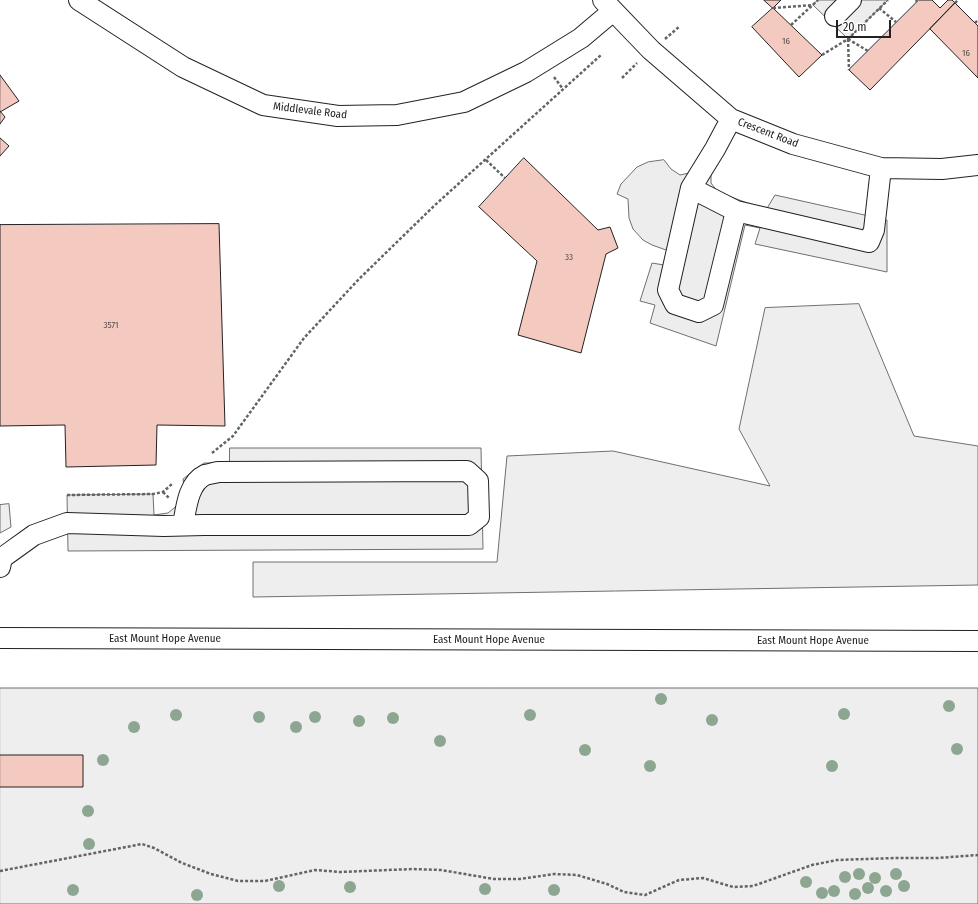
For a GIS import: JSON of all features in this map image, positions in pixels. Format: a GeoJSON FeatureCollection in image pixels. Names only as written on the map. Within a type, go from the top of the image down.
{"type":"FeatureCollection","features":[{"type":"Feature","properties":{"kind":"street","name":"Middlevale Road"},"geometry":{"type":"LineString","coordinates":[[79,0],[184,67],[263,105],[338,116],[397,115],[464,102],[526,72],[581,38],[608,5]]}},
{"type":"Feature","properties":{"kind":"street"},"geometry":{"type":"LineString","coordinates":[[835,16],[852,0]]}},
{"type":"Feature","properties":{"kind":"street","name":"Crescent Road"},"geometry":{"type":"LineString","coordinates":[[608,5],[651,50],[731,119],[793,144],[881,168],[942,169],[978,165]]}},
{"type":"Feature","properties":{"kind":"street"},"geometry":{"type":"LineString","coordinates":[[731,119],[715,149],[691,188],[668,290],[675,304],[700,312],[713,305],[736,211]]}},
{"type":"Feature","properties":{"kind":"street"},"geometry":{"type":"LineString","coordinates":[[691,188],[736,211],[869,242],[874,230],[881,168]]}},
{"type":"Feature","properties":{"kind":"street"},"geometry":{"type":"LineString","coordinates":[[0,567],[2,558],[34,535],[67,523],[164,526],[469,525],[479,517],[478,481],[467,471],[218,472],[204,476],[194,486],[187,504],[184,525]]}},
{"type":"Feature","properties":{"kind":"street","name":"East Mount Hope Avenue"},"geometry":{"type":"LineString","coordinates":[[0,638],[978,641]]}},
{"type":"Feature","properties":{"kind":"path"},"geometry":{"type":"LineString","coordinates":[[809,0],[813,5]]}},
{"type":"Feature","properties":{"kind":"path"},"geometry":{"type":"LineString","coordinates":[[791,25],[818,0]]}},
{"type":"Feature","properties":{"kind":"path"},"geometry":{"type":"LineString","coordinates":[[822,55],[848,39],[888,0]]}},
{"type":"Feature","properties":{"kind":"path"},"geometry":{"type":"LineString","coordinates":[[955,3],[958,0]]}},
{"type":"Feature","properties":{"kind":"path"},"geometry":{"type":"LineString","coordinates":[[773,8],[813,5]]}},
{"type":"Feature","properties":{"kind":"path"},"geometry":{"type":"LineString","coordinates":[[879,8],[896,22]]}},
{"type":"Feature","properties":{"kind":"path"},"geometry":{"type":"LineString","coordinates":[[975,23],[978,20]]}},
{"type":"Feature","properties":{"kind":"path"},"geometry":{"type":"LineString","coordinates":[[848,39],[868,51]]}},
{"type":"Feature","properties":{"kind":"path"},"geometry":{"type":"LineString","coordinates":[[848,39],[849,70]]}},
{"type":"Feature","properties":{"kind":"path"},"geometry":{"type":"LineString","coordinates":[[209,455],[233,436],[304,338],[354,284],[435,205],[601,55]]}},
{"type":"Feature","properties":{"kind":"path"},"geometry":{"type":"LineString","coordinates":[[486,160],[505,178]]}},
{"type":"Feature","properties":{"kind":"path"},"geometry":{"type":"LineString","coordinates":[[67,495],[153,494],[163,492],[174,483]]}},
{"type":"Feature","properties":{"kind":"path"},"geometry":{"type":"LineString","coordinates":[[0,871],[142,844],[154,848],[182,863],[210,874],[238,881],[265,881],[315,870],[357,872],[427,869],[494,879],[520,879],[554,874],[577,875],[607,884],[624,892],[645,895],[679,880],[703,878],[733,887],[753,886],[812,865],[837,860],[938,858],[978,855]]}},
{"type":"Feature","properties":{"kind":"shaded area"},"geometry":{"type":"Polygon","coordinates":[[[818,0],[888,0],[848,39],[813,5],[818,0]]]}},
{"type":"Feature","properties":{"kind":"shaded area"},"geometry":{"type":"Polygon","coordinates":[[[664,160],[671,169],[680,175],[689,173],[711,174],[711,183],[718,192],[766,210],[775,195],[887,220],[887,272],[755,244],[760,228],[745,225],[716,346],[650,323],[655,305],[640,301],[652,263],[664,265],[669,251],[643,240],[633,229],[629,218],[628,199],[617,194],[621,184],[637,167],[648,162],[664,160]]]}},
{"type":"Feature","properties":{"kind":"shaded area"},"geometry":{"type":"Polygon","coordinates":[[[859,304],[914,436],[978,446],[978,585],[253,597],[253,562],[497,562],[507,456],[613,451],[770,486],[739,429],[765,308],[859,304]]]}},
{"type":"Feature","properties":{"kind":"shaded area"},"geometry":{"type":"Polygon","coordinates":[[[230,448],[481,448],[483,549],[68,551],[67,495],[153,494],[154,515],[168,513],[180,503],[184,486],[183,479],[204,463],[229,463],[230,448]]]}},
{"type":"Feature","properties":{"kind":"shaded area"},"geometry":{"type":"Polygon","coordinates":[[[9,504],[11,527],[0,533],[0,505],[9,504]]]}},
{"type":"Feature","properties":{"kind":"shaded area"},"geometry":{"type":"Polygon","coordinates":[[[0,688],[978,688],[978,904],[0,904],[0,688]]]}},
{"type":"Feature","properties":{"kind":"building"},"geometry":{"type":"Polygon","coordinates":[[[764,0],[781,0],[773,8],[764,0]]]}},
{"type":"Feature","properties":{"kind":"building"},"geometry":{"type":"Polygon","coordinates":[[[919,0],[932,0],[940,8],[948,0],[952,0],[955,3],[870,90],[849,70],[919,0]]]}},
{"type":"Feature","properties":{"kind":"building"},"geometry":{"type":"Polygon","coordinates":[[[955,3],[978,26],[978,78],[930,29],[955,3]]]}},
{"type":"Feature","properties":{"kind":"building"},"geometry":{"type":"Polygon","coordinates":[[[773,8],[822,55],[799,77],[752,27],[773,8]]]}},
{"type":"Feature","properties":{"kind":"building"},"geometry":{"type":"Polygon","coordinates":[[[0,75],[19,101],[0,112],[0,75]]]}},
{"type":"Feature","properties":{"kind":"building"},"geometry":{"type":"Polygon","coordinates":[[[0,111],[5,117],[0,124],[0,111]]]}},
{"type":"Feature","properties":{"kind":"building"},"geometry":{"type":"Polygon","coordinates":[[[0,138],[9,146],[0,156],[0,138]]]}},
{"type":"Feature","properties":{"kind":"building"},"geometry":{"type":"Polygon","coordinates":[[[524,158],[598,230],[610,227],[618,248],[606,254],[581,353],[518,335],[537,261],[479,207],[524,158]]]}},
{"type":"Feature","properties":{"kind":"building"},"geometry":{"type":"Polygon","coordinates":[[[219,224],[225,426],[157,425],[156,465],[66,467],[65,425],[0,426],[0,225],[219,224]]]}},
{"type":"Feature","properties":{"kind":"building"},"geometry":{"type":"Polygon","coordinates":[[[0,755],[83,755],[83,787],[0,787],[0,755]]]}}]}
